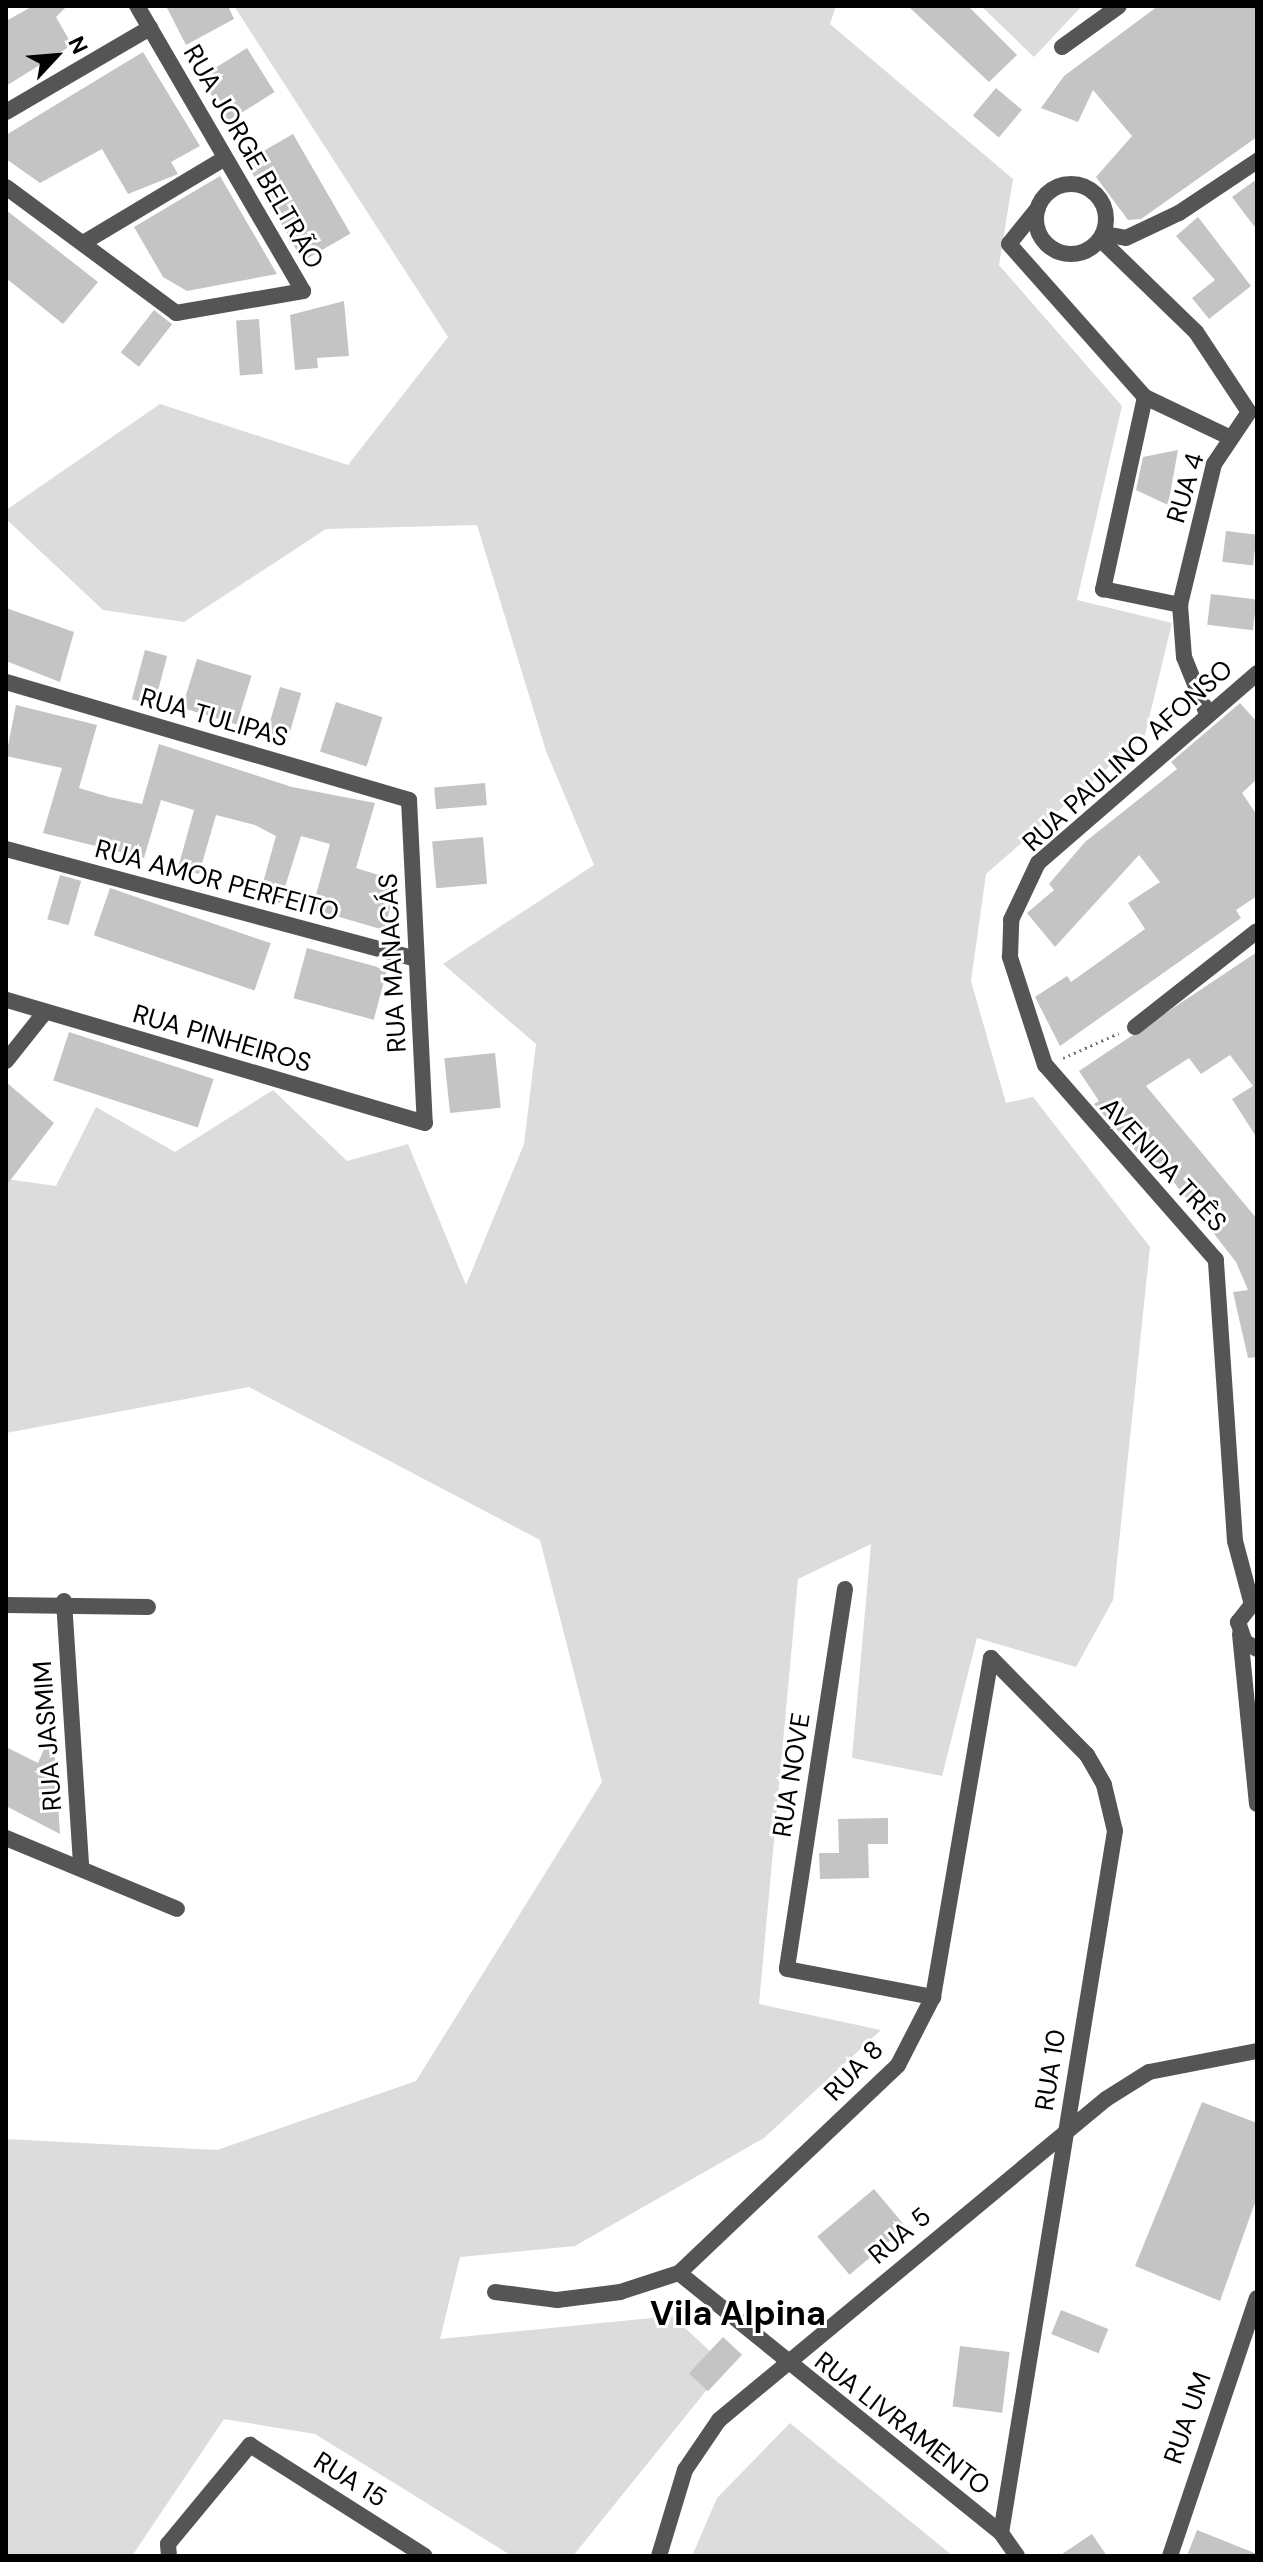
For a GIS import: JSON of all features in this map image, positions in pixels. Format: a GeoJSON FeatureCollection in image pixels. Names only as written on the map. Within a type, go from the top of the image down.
{"type":"FeatureCollection","features":[{"type":"Feature","properties":{"kind":"street","name":"RUA JORGE BELTRÃO"},"geometry":{"type":"LineString","coordinates":[[83,243],[176,313],[303,291],[137,6]]}},
{"type":"Feature","properties":{"kind":"street"},"geometry":{"type":"LineString","coordinates":[[1062,47],[1119,6]]}},
{"type":"Feature","properties":{"kind":"street"},"geometry":{"type":"LineString","coordinates":[[6,112],[150,28]]}},
{"type":"Feature","properties":{"kind":"street"},"geometry":{"type":"LineString","coordinates":[[6,187],[83,243],[225,158]]}},
{"type":"Feature","properties":{"kind":"street"},"geometry":{"type":"LineString","coordinates":[[1038,208],[1038,231],[1053,250],[1076,255],[1102,236],[1126,238],[1153,226],[1257,161]]}},
{"type":"Feature","properties":{"kind":"street"},"geometry":{"type":"LineString","coordinates":[[1102,236],[1106,211],[1084,186],[1051,189],[1009,244],[1145,397],[1231,438]]}},
{"type":"Feature","properties":{"kind":"street","name":"RUA 4"},"geometry":{"type":"LineString","coordinates":[[1102,236],[1196,332],[1253,409],[1214,464],[1180,605],[1184,657],[1207,714]]}},
{"type":"Feature","properties":{"kind":"street"},"geometry":{"type":"LineString","coordinates":[[1145,397],[1103,589],[1180,605]]}},
{"type":"Feature","properties":{"kind":"street","name":"RUA PAULINO AFONSO"},"geometry":{"type":"LineString","coordinates":[[1011,920],[1038,863],[1257,673]]}},
{"type":"Feature","properties":{"kind":"street","name":"RUA TULIPAS"},"geometry":{"type":"LineString","coordinates":[[6,682],[409,800]]}},
{"type":"Feature","properties":{"kind":"street","name":"RUA MANACÁS"},"geometry":{"type":"LineString","coordinates":[[409,800],[425,1123]]}},
{"type":"Feature","properties":{"kind":"street","name":"RUA AMOR PERFEITO"},"geometry":{"type":"LineString","coordinates":[[6,849],[416,959]]}},
{"type":"Feature","properties":{"kind":"street","name":"AVENIDA TRÊS"},"geometry":{"type":"LineString","coordinates":[[1011,920],[1020,1006],[1045,1065],[1216,1260],[1235,1541],[1254,1599],[1239,1616],[1257,1804]]}},
{"type":"Feature","properties":{"kind":"street"},"geometry":{"type":"LineString","coordinates":[[1135,1027],[1257,931]]}},
{"type":"Feature","properties":{"kind":"street","name":"RUA PINHEIROS"},"geometry":{"type":"LineString","coordinates":[[6,1000],[425,1123]]}},
{"type":"Feature","properties":{"kind":"street"},"geometry":{"type":"LineString","coordinates":[[6,1061],[45,1012]]}},
{"type":"Feature","properties":{"kind":"street","name":"RUA NOVE"},"geometry":{"type":"LineString","coordinates":[[845,1589],[787,1969],[933,1997]]}},
{"type":"Feature","properties":{"kind":"street"},"geometry":{"type":"LineString","coordinates":[[6,1605],[64,1601],[148,1607]]}},
{"type":"Feature","properties":{"kind":"street","name":"RUA JASMIM"},"geometry":{"type":"LineString","coordinates":[[64,1601],[81,1867]]}},
{"type":"Feature","properties":{"kind":"street"},"geometry":{"type":"LineString","coordinates":[[1240,1634],[1257,1649]]}},
{"type":"Feature","properties":{"kind":"street","name":"RUA 8"},"geometry":{"type":"LineString","coordinates":[[495,2292],[557,2300],[620,2292],[679,2273],[898,2065],[933,1997],[991,1658]]}},
{"type":"Feature","properties":{"kind":"street","name":"RUA 10"},"geometry":{"type":"LineString","coordinates":[[991,1658],[1087,1755],[1104,1785],[1115,1831],[1001,2533]]}},
{"type":"Feature","properties":{"kind":"street"},"geometry":{"type":"LineString","coordinates":[[6,1838],[177,1909]]}},
{"type":"Feature","properties":{"kind":"street","name":"RUA 5"},"geometry":{"type":"LineString","coordinates":[[659,2556],[685,2470],[719,2420],[1066,2127],[1149,2072],[1257,2051]]}},
{"type":"Feature","properties":{"kind":"street","name":"RUA LIVRAMENTO"},"geometry":{"type":"LineString","coordinates":[[679,2273],[1001,2533],[1017,2556]]}},
{"type":"Feature","properties":{"kind":"street","name":"RUA UM"},"geometry":{"type":"LineString","coordinates":[[1170,2556],[1257,2298]]}},
{"type":"Feature","properties":{"kind":"street","name":"RUA 15"},"geometry":{"type":"LineString","coordinates":[[169,2556],[168,2544],[250,2445],[425,2556]]}},
{"type":"Feature","properties":{"kind":"path"},"geometry":{"type":"LineString","coordinates":[[1045,1065],[1135,1027]]}},
{"type":"Feature","properties":{"kind":"shaded area"},"geometry":{"type":"Polygon","coordinates":[[[234,6],[836,6],[830,24],[1013,179],[999,265],[1122,406],[1077,600],[1172,623],[1145,735],[986,874],[971,981],[1006,1103],[1033,1097],[1150,1247],[1113,1600],[1076,1667],[977,1638],[942,1776],[852,1758],[871,1544],[798,1579],[759,2004],[881,2030],[764,2138],[575,2246],[460,2257],[440,2339],[672,2316],[726,2366],[573,2556],[512,2556],[315,2434],[224,2419],[132,2556],[6,2556],[6,2139],[217,2150],[416,2081],[602,1782],[540,1540],[249,1387],[6,1433],[6,1179],[56,1186],[96,1107],[175,1152],[273,1090],[347,1161],[408,1144],[466,1285],[524,1144],[536,1044],[443,964],[594,865],[546,751],[477,525],[326,529],[184,622],[103,610],[6,519],[6,510],[160,404],[348,465],[448,337],[234,6]]]}},
{"type":"Feature","properties":{"kind":"shaded area"},"geometry":{"type":"Polygon","coordinates":[[[981,6],[1082,6],[1034,57],[981,6]]]}},
{"type":"Feature","properties":{"kind":"shaded area"},"geometry":{"type":"Polygon","coordinates":[[[790,2423],[953,2556],[692,2556],[717,2498],[790,2423]]]}},
{"type":"Feature","properties":{"kind":"building"},"geometry":{"type":"Polygon","coordinates":[[[33,6],[67,6],[56,17],[72,45],[6,86],[6,21],[33,6]]]}},
{"type":"Feature","properties":{"kind":"building"},"geometry":{"type":"Polygon","coordinates":[[[166,6],[228,6],[234,19],[186,45],[166,6]]]}},
{"type":"Feature","properties":{"kind":"building"},"geometry":{"type":"Polygon","coordinates":[[[908,6],[968,6],[1017,55],[989,82],[908,6]]]}},
{"type":"Feature","properties":{"kind":"building"},"geometry":{"type":"Polygon","coordinates":[[[1158,6],[1257,6],[1257,137],[1141,219],[1128,220],[1096,177],[1132,136],[1093,90],[1078,122],[1041,108],[1064,76],[1158,6]]]}},
{"type":"Feature","properties":{"kind":"building"},"geometry":{"type":"Polygon","coordinates":[[[247,48],[275,92],[228,121],[200,77],[247,48]]]}},
{"type":"Feature","properties":{"kind":"building"},"geometry":{"type":"Polygon","coordinates":[[[143,52],[200,146],[171,162],[178,174],[128,194],[102,149],[40,183],[6,159],[6,135],[143,52]]]}},
{"type":"Feature","properties":{"kind":"building"},"geometry":{"type":"Polygon","coordinates":[[[996,88],[1022,110],[999,137],[973,116],[996,88]]]}},
{"type":"Feature","properties":{"kind":"building"},"geometry":{"type":"Polygon","coordinates":[[[293,134],[350,234],[303,261],[245,162],[293,134]]]}},
{"type":"Feature","properties":{"kind":"building"},"geometry":{"type":"Polygon","coordinates":[[[220,176],[277,274],[187,291],[163,277],[134,227],[220,176]]]}},
{"type":"Feature","properties":{"kind":"building"},"geometry":{"type":"Polygon","coordinates":[[[1257,179],[1257,230],[1232,197],[1257,179]]]}},
{"type":"Feature","properties":{"kind":"building"},"geometry":{"type":"Polygon","coordinates":[[[6,210],[98,282],[63,324],[6,278],[6,210]]]}},
{"type":"Feature","properties":{"kind":"building"},"geometry":{"type":"Polygon","coordinates":[[[1198,217],[1251,286],[1209,319],[1192,298],[1215,280],[1176,236],[1198,217]]]}},
{"type":"Feature","properties":{"kind":"building"},"geometry":{"type":"Polygon","coordinates":[[[344,301],[349,356],[317,358],[318,368],[295,370],[290,315],[344,301]]]}},
{"type":"Feature","properties":{"kind":"building"},"geometry":{"type":"Polygon","coordinates":[[[154,310],[172,324],[139,367],[121,353],[154,310]]]}},
{"type":"Feature","properties":{"kind":"building"},"geometry":{"type":"Polygon","coordinates":[[[259,319],[263,374],[240,375],[236,321],[259,319]]]}},
{"type":"Feature","properties":{"kind":"building"},"geometry":{"type":"Polygon","coordinates":[[[1178,450],[1168,505],[1136,490],[1143,457],[1178,450]]]}},
{"type":"Feature","properties":{"kind":"building"},"geometry":{"type":"Polygon","coordinates":[[[1226,531],[1257,535],[1253,566],[1222,562],[1226,531]]]}},
{"type":"Feature","properties":{"kind":"building"},"geometry":{"type":"Polygon","coordinates":[[[1211,594],[1257,600],[1253,630],[1207,625],[1211,594]]]}},
{"type":"Feature","properties":{"kind":"building"},"geometry":{"type":"Polygon","coordinates":[[[6,608],[74,632],[60,682],[6,661],[6,608]]]}},
{"type":"Feature","properties":{"kind":"building"},"geometry":{"type":"Polygon","coordinates":[[[145,650],[167,656],[154,705],[132,699],[145,650]]]}},
{"type":"Feature","properties":{"kind":"building"},"geometry":{"type":"Polygon","coordinates":[[[197,659],[252,676],[237,724],[182,708],[197,659]]]}},
{"type":"Feature","properties":{"kind":"building"},"geometry":{"type":"Polygon","coordinates":[[[280,687],[301,693],[287,742],[266,736],[280,687]]]}},
{"type":"Feature","properties":{"kind":"building"},"geometry":{"type":"Polygon","coordinates":[[[336,702],[383,717],[367,767],[320,751],[336,702]]]}},
{"type":"Feature","properties":{"kind":"building"},"geometry":{"type":"Polygon","coordinates":[[[1240,703],[1257,722],[1257,779],[1242,793],[1257,815],[1257,896],[1236,910],[1241,918],[1060,1046],[1035,997],[1067,976],[1071,982],[1145,929],[1128,903],[1160,882],[1139,855],[1055,947],[1027,913],[1054,890],[1049,884],[1085,842],[1177,769],[1171,762],[1240,703]]]}},
{"type":"Feature","properties":{"kind":"building"},"geometry":{"type":"Polygon","coordinates":[[[16,705],[97,725],[79,788],[109,797],[142,804],[159,744],[292,787],[375,803],[356,868],[398,881],[384,930],[312,909],[330,844],[301,836],[280,903],[259,897],[276,836],[255,825],[216,815],[199,874],[178,868],[194,810],[161,800],[144,858],[43,833],[62,768],[6,756],[16,705]]]}},
{"type":"Feature","properties":{"kind":"building"},"geometry":{"type":"Polygon","coordinates":[[[485,783],[487,805],[436,809],[434,787],[485,783]]]}},
{"type":"Feature","properties":{"kind":"building"},"geometry":{"type":"Polygon","coordinates":[[[483,837],[487,884],[436,888],[432,841],[483,837]]]}},
{"type":"Feature","properties":{"kind":"building"},"geometry":{"type":"Polygon","coordinates":[[[60,875],[81,881],[68,925],[47,919],[60,875]]]}},
{"type":"Feature","properties":{"kind":"building"},"geometry":{"type":"Polygon","coordinates":[[[110,888],[271,943],[254,991],[94,935],[110,888]]]}},
{"type":"Feature","properties":{"kind":"building"},"geometry":{"type":"Polygon","coordinates":[[[307,948],[387,969],[374,1020],[294,998],[307,948]]]}},
{"type":"Feature","properties":{"kind":"building"},"geometry":{"type":"Polygon","coordinates":[[[1257,952],[1257,1138],[1232,1099],[1253,1086],[1230,1055],[1201,1074],[1189,1058],[1146,1086],[1257,1219],[1257,1357],[1248,1358],[1233,1292],[1248,1290],[1236,1262],[1158,1162],[1150,1167],[1094,1104],[1099,1101],[1079,1071],[1257,952]]]}},
{"type":"Feature","properties":{"kind":"building"},"geometry":{"type":"Polygon","coordinates":[[[69,1032],[214,1079],[198,1127],[53,1081],[69,1032]]]}},
{"type":"Feature","properties":{"kind":"building"},"geometry":{"type":"Polygon","coordinates":[[[495,1053],[501,1108],[450,1113],[444,1058],[495,1053]]]}},
{"type":"Feature","properties":{"kind":"building"},"geometry":{"type":"Polygon","coordinates":[[[6,1082],[54,1123],[6,1186],[6,1082]]]}},
{"type":"Feature","properties":{"kind":"building"},"geometry":{"type":"Polygon","coordinates":[[[53,1728],[60,1834],[6,1806],[6,1747],[38,1763],[53,1728]]]}},
{"type":"Feature","properties":{"kind":"building"},"geometry":{"type":"Polygon","coordinates":[[[888,1818],[888,1844],[868,1844],[869,1878],[820,1879],[819,1853],[839,1853],[838,1819],[888,1818]]]}},
{"type":"Feature","properties":{"kind":"building"},"geometry":{"type":"Polygon","coordinates":[[[1202,2102],[1257,2123],[1257,2197],[1220,2301],[1135,2266],[1202,2102]]]}},
{"type":"Feature","properties":{"kind":"building"},"geometry":{"type":"Polygon","coordinates":[[[874,2189],[906,2227],[849,2275],[817,2237],[874,2189]]]}},
{"type":"Feature","properties":{"kind":"building"},"geometry":{"type":"Polygon","coordinates":[[[1061,2310],[1108,2329],[1099,2353],[1051,2334],[1061,2310]]]}},
{"type":"Feature","properties":{"kind":"building"},"geometry":{"type":"Polygon","coordinates":[[[723,2337],[742,2355],[708,2391],[689,2374],[723,2337]]]}},
{"type":"Feature","properties":{"kind":"building"},"geometry":{"type":"Polygon","coordinates":[[[960,2346],[1010,2352],[1002,2413],[953,2407],[960,2346]]]}},
{"type":"Feature","properties":{"kind":"building"},"geometry":{"type":"Polygon","coordinates":[[[1197,2530],[1257,2554],[1257,2556],[1187,2556],[1197,2530]]]}},
{"type":"Feature","properties":{"kind":"building"},"geometry":{"type":"Polygon","coordinates":[[[1092,2534],[1107,2556],[1059,2556],[1092,2534]]]}},
{"type":"Feature","properties":{"kind":"district","name":"Vila Alpina"},"geometry":{"type":"Point","coordinates":[738,2314]}}]}
